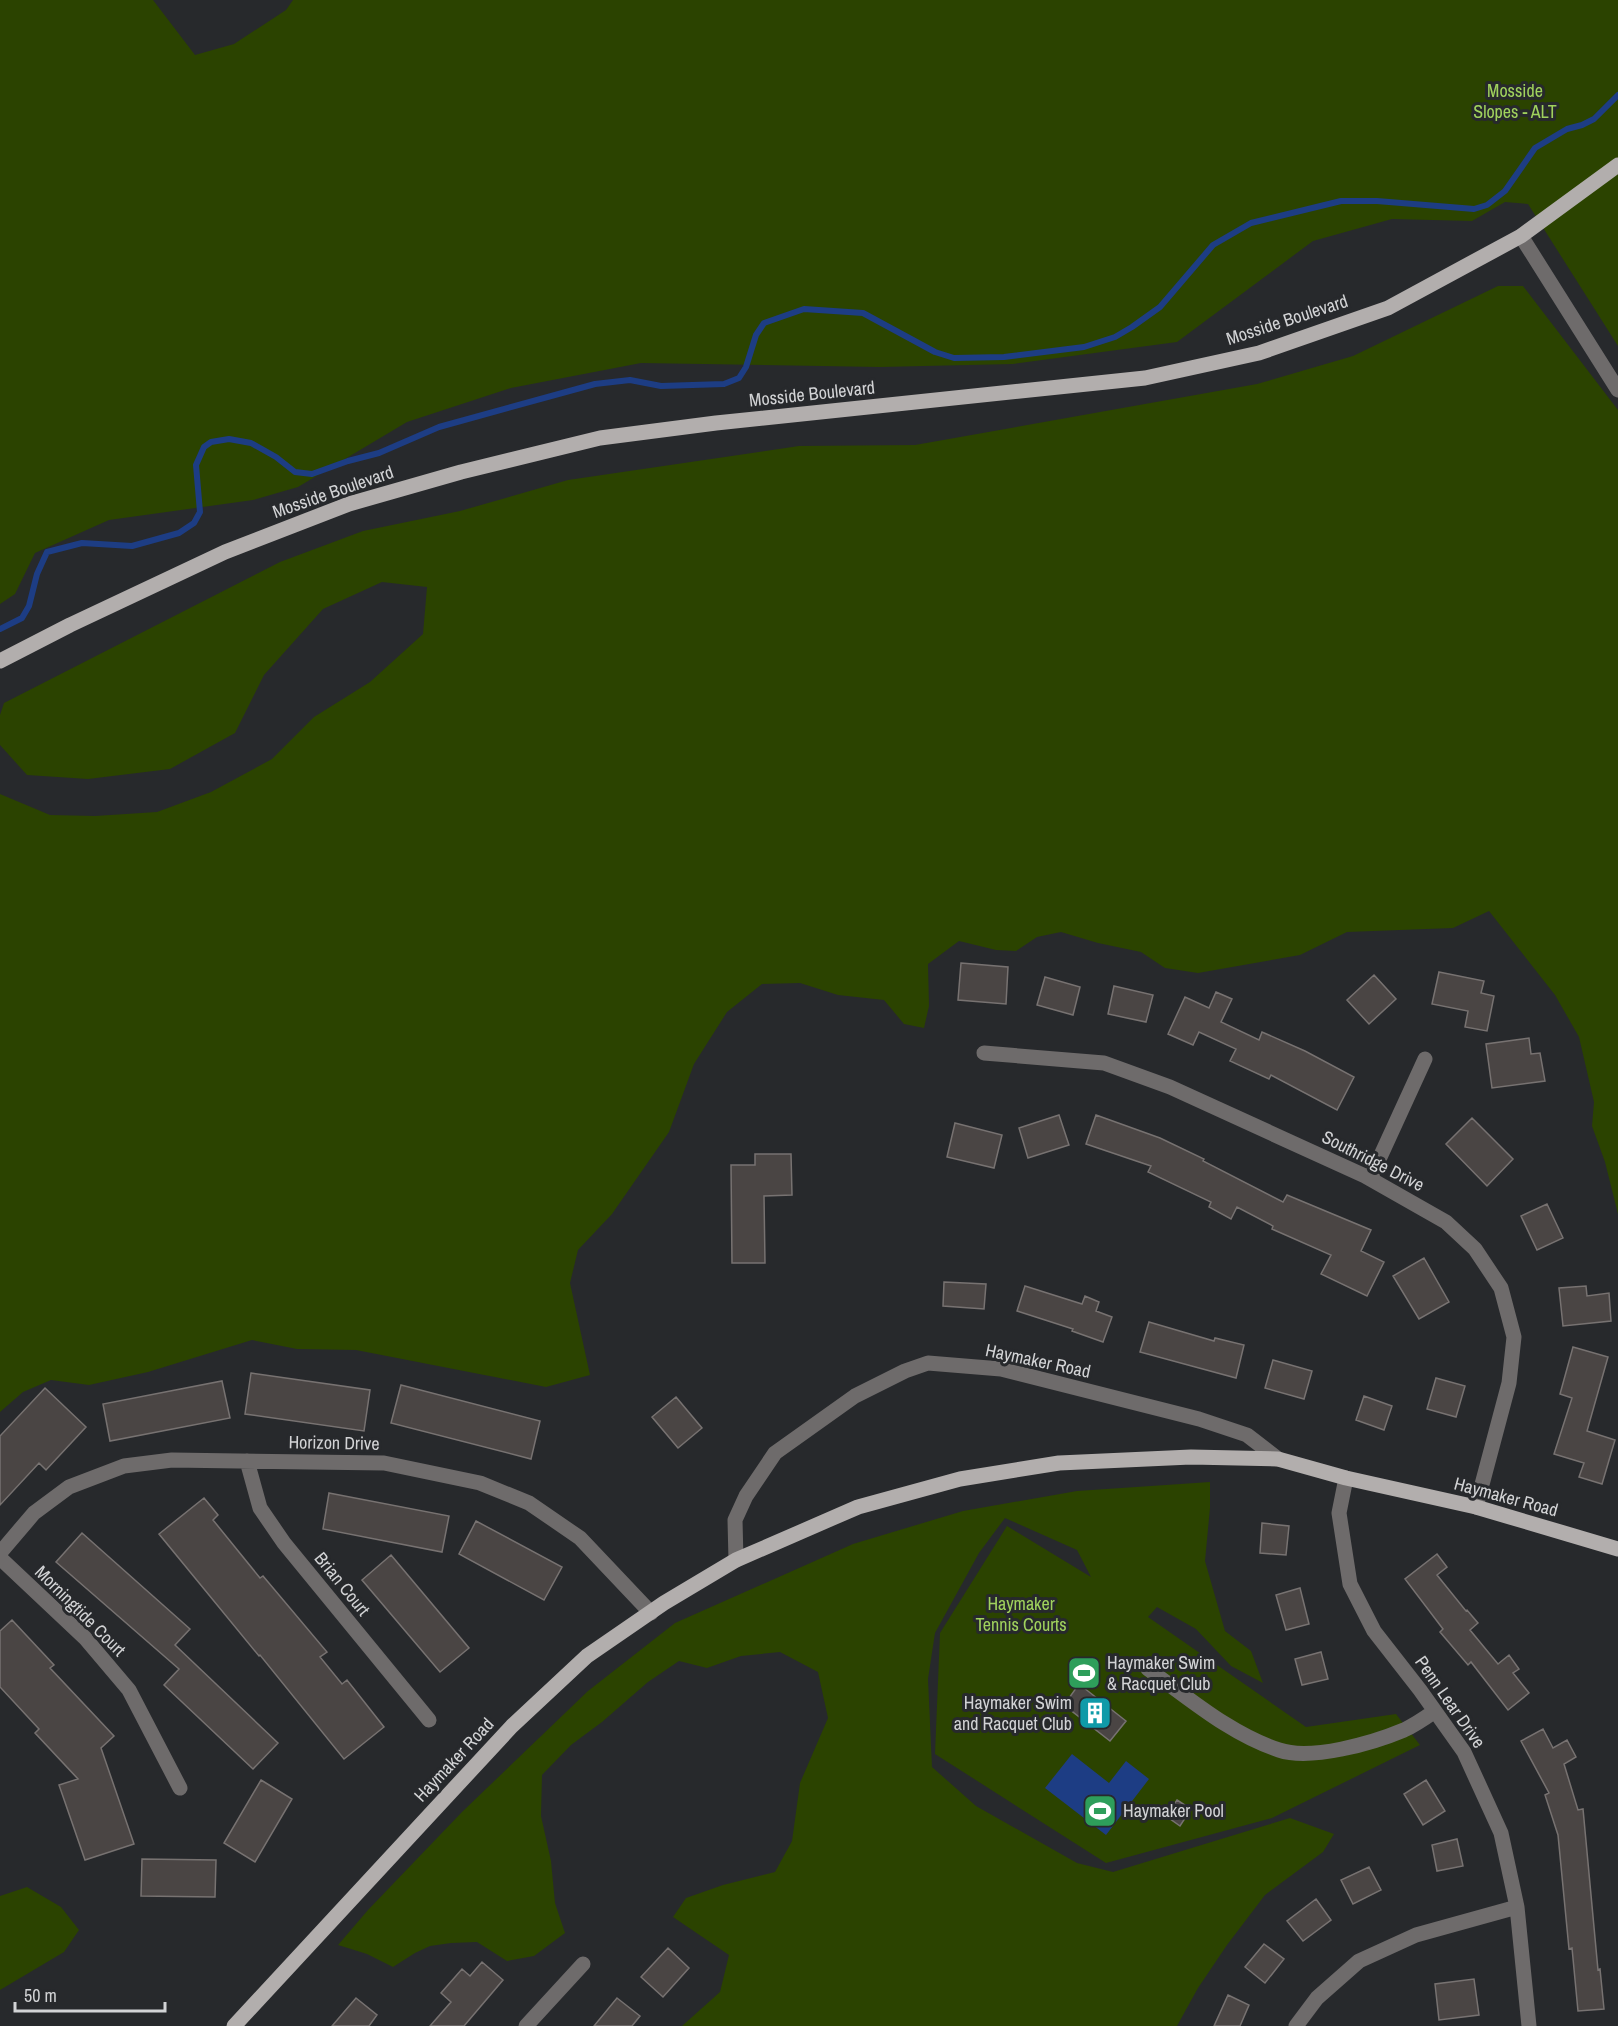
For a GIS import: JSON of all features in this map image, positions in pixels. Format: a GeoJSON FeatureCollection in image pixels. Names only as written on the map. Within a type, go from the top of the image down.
{"type":"FeatureCollection","features":[{"type":"Feature","properties":{"kind":"main road","name":"Mosside Boulevard"},"geometry":{"type":"LineString","coordinates":[[0,661],[70,625],[225,552],[350,504],[461,472],[612,437],[728,422],[1156,376],[1259,353],[1388,308],[1521,236],[1618,165]]}},
{"type":"Feature","properties":{"kind":"main road","name":"Haymaker Road"},"geometry":{"type":"LineString","coordinates":[[234,2026],[512,1726],[587,1656],[651,1612],[736,1560],[858,1508],[960,1479],[1059,1462],[1191,1457],[1278,1459],[1346,1478],[1476,1507],[1618,1549]]}},
{"type":"Feature","properties":{"kind":"street"},"geometry":{"type":"LineString","coordinates":[[1521,236],[1618,390]]}},
{"type":"Feature","properties":{"kind":"street","name":"Southridge Drive"},"geometry":{"type":"LineString","coordinates":[[984,1053],[1104,1063],[1170,1087],[1370,1179],[1446,1222],[1475,1249],[1501,1288],[1514,1337],[1509,1383],[1476,1507]]}},
{"type":"Feature","properties":{"kind":"street"},"geometry":{"type":"LineString","coordinates":[[1370,1179],[1425,1059]]}},
{"type":"Feature","properties":{"kind":"street","name":"Haymaker Road"},"geometry":{"type":"LineString","coordinates":[[736,1560],[735,1520],[746,1496],[775,1453],[855,1396],[905,1371],[928,1363],[1001,1369],[1199,1419],[1247,1436],[1278,1459]]}},
{"type":"Feature","properties":{"kind":"street","name":"Horizon Drive"},"geometry":{"type":"LineString","coordinates":[[0,1553],[34,1513],[69,1487],[124,1466],[172,1460],[384,1463],[480,1483],[529,1503],[579,1538],[651,1612]]}},
{"type":"Feature","properties":{"kind":"street","name":"Brian Court"},"geometry":{"type":"LineString","coordinates":[[247,1461],[260,1508],[284,1543],[429,1720]]}},
{"type":"Feature","properties":{"kind":"street","name":"Penn Lear Drive"},"geometry":{"type":"LineString","coordinates":[[1346,1478],[1339,1513],[1350,1584],[1374,1631],[1464,1752],[1501,1833],[1517,1907],[1529,2026]]}},
{"type":"Feature","properties":{"kind":"street","name":"Morningtide Court"},"geometry":{"type":"LineString","coordinates":[[0,1558],[85,1638],[129,1690],[180,1788]]}},
{"type":"Feature","properties":{"kind":"street"},"geometry":{"type":"LineString","coordinates":[[1148,1669],[1241,1735],[1281,1751],[1310,1753],[1358,1746],[1405,1729],[1435,1712]]}},
{"type":"Feature","properties":{"kind":"street"},"geometry":{"type":"LineString","coordinates":[[1296,2026],[1317,1998],[1359,1961],[1416,1935],[1517,1907]]}},
{"type":"Feature","properties":{"kind":"street"},"geometry":{"type":"LineString","coordinates":[[526,2026],[583,1964]]}},
{"type":"Feature","properties":{"kind":"green space","name":"Mosside Slopes - ALT"},"geometry":{"type":"Polygon","coordinates":[[[0,0],[153,0],[195,55],[234,44],[286,10],[293,0],[1618,0],[1618,346],[1528,204],[1505,202],[1472,221],[1392,219],[1313,241],[1177,342],[1013,364],[880,367],[641,363],[511,388],[407,422],[298,487],[253,500],[109,520],[35,553],[15,594],[0,604],[0,0]]]}},
{"type":"Feature","properties":{"kind":"green space"},"geometry":{"type":"Polygon","coordinates":[[[1498,286],[1523,286],[1618,410],[1618,1214],[1605,1162],[1592,1126],[1594,1102],[1579,1037],[1555,995],[1489,911],[1453,928],[1347,932],[1300,955],[1198,973],[1165,968],[1141,952],[1061,932],[1037,937],[1016,951],[996,950],[959,941],[928,964],[929,1006],[924,1028],[904,1024],[884,1000],[838,995],[800,983],[762,984],[727,1012],[694,1064],[669,1132],[612,1214],[578,1250],[570,1283],[590,1375],[546,1387],[356,1350],[297,1349],[252,1340],[148,1372],[89,1385],[51,1380],[23,1392],[0,1412],[0,794],[50,815],[95,816],[157,812],[211,792],[272,759],[314,717],[370,682],[423,634],[427,587],[382,582],[323,609],[264,675],[235,733],[170,769],[88,779],[27,775],[0,745],[0,715],[4,703],[280,562],[363,531],[460,511],[568,480],[799,446],[915,445],[1257,384],[1353,356],[1498,286]]]}},
{"type":"Feature","properties":{"kind":"green space","name":"Haymaker Tennis Courts"},"geometry":{"type":"Polygon","coordinates":[[[1210,1482],[1205,1561],[1225,1631],[1251,1651],[1263,1683],[1231,1666],[1196,1629],[1157,1607],[1148,1617],[1306,1727],[1396,1714],[1420,1745],[1272,1818],[1106,1863],[935,1754],[940,1633],[1007,1526],[1091,1577],[1077,1550],[1005,1518],[979,1553],[935,1633],[928,1679],[932,1767],[976,1806],[1077,1863],[1113,1872],[1290,1818],[1334,1834],[1323,1852],[1265,1895],[1198,1988],[1177,2026],[682,2026],[720,1992],[729,1955],[673,1917],[686,1898],[723,1885],[775,1872],[792,1841],[800,1783],[828,1718],[818,1672],[780,1652],[741,1656],[707,1668],[679,1661],[648,1682],[602,1722],[571,1745],[542,1775],[541,1816],[551,1861],[555,1903],[565,1933],[534,1956],[507,1961],[477,1942],[451,1943],[430,1946],[393,1967],[367,1954],[338,1945],[368,1910],[462,1812],[588,1691],[675,1623],[853,1544],[963,1511],[1077,1491],[1210,1482]]]}},
{"type":"Feature","properties":{"kind":"green space"},"geometry":{"type":"Polygon","coordinates":[[[27,1887],[61,1907],[79,1930],[64,1952],[0,1990],[0,1896],[27,1887]]]}},
{"type":"Feature","properties":{"kind":"water","name":"Haymaker Pool"},"geometry":{"type":"Polygon","coordinates":[[[1072,1754],[1109,1783],[1126,1761],[1149,1779],[1106,1835],[1045,1788],[1072,1754]]]}},
{"type":"Feature","properties":{"kind":"building"},"geometry":{"type":"Polygon","coordinates":[[[961,963],[1008,967],[1006,1004],[958,1000],[961,963]]]}},
{"type":"Feature","properties":{"kind":"building"},"geometry":{"type":"Polygon","coordinates":[[[1439,972],[1484,981],[1481,993],[1494,996],[1487,1031],[1465,1027],[1468,1011],[1432,1004],[1439,972]]]}},
{"type":"Feature","properties":{"kind":"building"},"geometry":{"type":"Polygon","coordinates":[[[1374,975],[1396,999],[1369,1024],[1347,1000],[1374,975]]]}},
{"type":"Feature","properties":{"kind":"building"},"geometry":{"type":"Polygon","coordinates":[[[1045,977],[1080,987],[1073,1015],[1037,1005],[1045,977]]]}},
{"type":"Feature","properties":{"kind":"building"},"geometry":{"type":"Polygon","coordinates":[[[1114,986],[1153,995],[1146,1022],[1108,1014],[1114,986]]]}},
{"type":"Feature","properties":{"kind":"building"},"geometry":{"type":"Polygon","coordinates":[[[1216,992],[1232,999],[1221,1022],[1259,1040],[1262,1032],[1305,1051],[1354,1077],[1337,1110],[1271,1075],[1269,1079],[1230,1061],[1236,1049],[1199,1032],[1193,1045],[1168,1034],[1185,997],[1209,1008],[1216,992]]]}},
{"type":"Feature","properties":{"kind":"building"},"geometry":{"type":"Polygon","coordinates":[[[1529,1038],[1531,1054],[1540,1053],[1545,1081],[1492,1088],[1486,1044],[1529,1038]]]}},
{"type":"Feature","properties":{"kind":"building"},"geometry":{"type":"Polygon","coordinates":[[[1059,1115],[1069,1145],[1028,1158],[1019,1128],[1059,1115]]]}},
{"type":"Feature","properties":{"kind":"building"},"geometry":{"type":"Polygon","coordinates":[[[1096,1115],[1160,1138],[1283,1202],[1287,1195],[1371,1230],[1361,1251],[1384,1262],[1367,1296],[1321,1274],[1331,1255],[1272,1229],[1273,1226],[1237,1207],[1231,1219],[1209,1207],[1211,1202],[1148,1172],[1151,1166],[1086,1144],[1096,1115]]]}},
{"type":"Feature","properties":{"kind":"building"},"geometry":{"type":"Polygon","coordinates":[[[1472,1118],[1513,1159],[1487,1186],[1446,1144],[1472,1118]]]}},
{"type":"Feature","properties":{"kind":"building"},"geometry":{"type":"Polygon","coordinates":[[[955,1123],[1002,1135],[994,1168],[947,1157],[955,1123]]]}},
{"type":"Feature","properties":{"kind":"building"},"geometry":{"type":"Polygon","coordinates":[[[755,1154],[791,1154],[792,1195],[764,1196],[765,1263],[732,1263],[731,1165],[755,1165],[755,1154]]]}},
{"type":"Feature","properties":{"kind":"building"},"geometry":{"type":"Polygon","coordinates":[[[1547,1204],[1563,1238],[1537,1250],[1521,1216],[1547,1204]]]}},
{"type":"Feature","properties":{"kind":"building"},"geometry":{"type":"Polygon","coordinates":[[[1424,1258],[1449,1302],[1419,1319],[1393,1276],[1424,1258]]]}},
{"type":"Feature","properties":{"kind":"building"},"geometry":{"type":"Polygon","coordinates":[[[944,1282],[986,1284],[984,1309],[943,1306],[944,1282]]]}},
{"type":"Feature","properties":{"kind":"building"},"geometry":{"type":"Polygon","coordinates":[[[1025,1286],[1082,1304],[1085,1296],[1099,1302],[1096,1311],[1112,1317],[1103,1342],[1072,1331],[1073,1329],[1017,1311],[1025,1286]]]}},
{"type":"Feature","properties":{"kind":"building"},"geometry":{"type":"Polygon","coordinates":[[[1586,1286],[1587,1296],[1609,1293],[1611,1321],[1563,1326],[1559,1288],[1586,1286]]]}},
{"type":"Feature","properties":{"kind":"building"},"geometry":{"type":"Polygon","coordinates":[[[1149,1322],[1214,1341],[1215,1338],[1244,1345],[1236,1378],[1140,1352],[1149,1322]]]}},
{"type":"Feature","properties":{"kind":"building"},"geometry":{"type":"Polygon","coordinates":[[[1573,1347],[1608,1357],[1587,1431],[1615,1440],[1602,1484],[1579,1477],[1584,1463],[1554,1454],[1572,1398],[1560,1394],[1573,1347]]]}},
{"type":"Feature","properties":{"kind":"building"},"geometry":{"type":"Polygon","coordinates":[[[1273,1360],[1312,1371],[1304,1399],[1265,1388],[1273,1360]]]}},
{"type":"Feature","properties":{"kind":"building"},"geometry":{"type":"Polygon","coordinates":[[[251,1373],[370,1390],[364,1431],[245,1414],[251,1373]]]}},
{"type":"Feature","properties":{"kind":"building"},"geometry":{"type":"Polygon","coordinates":[[[1436,1378],[1465,1386],[1456,1417],[1427,1409],[1436,1378]]]}},
{"type":"Feature","properties":{"kind":"building"},"geometry":{"type":"Polygon","coordinates":[[[222,1381],[230,1418],[110,1441],[103,1404],[222,1381]]]}},
{"type":"Feature","properties":{"kind":"building"},"geometry":{"type":"Polygon","coordinates":[[[401,1385],[540,1421],[531,1459],[391,1423],[401,1385]]]}},
{"type":"Feature","properties":{"kind":"building"},"geometry":{"type":"Polygon","coordinates":[[[45,1388],[86,1427],[46,1470],[39,1463],[0,1505],[0,1436],[45,1388]]]}},
{"type":"Feature","properties":{"kind":"building"},"geometry":{"type":"Polygon","coordinates":[[[1364,1396],[1392,1406],[1384,1430],[1356,1420],[1364,1396]]]}},
{"type":"Feature","properties":{"kind":"building"},"geometry":{"type":"Polygon","coordinates":[[[676,1397],[702,1428],[678,1448],[652,1417],[676,1397]]]}},
{"type":"Feature","properties":{"kind":"building"},"geometry":{"type":"Polygon","coordinates":[[[329,1493],[449,1516],[442,1552],[323,1529],[329,1493]]]}},
{"type":"Feature","properties":{"kind":"building"},"geometry":{"type":"Polygon","coordinates":[[[204,1498],[218,1515],[213,1520],[260,1578],[263,1576],[327,1652],[320,1657],[342,1684],[347,1680],[384,1727],[344,1759],[159,1534],[204,1498]]]}},
{"type":"Feature","properties":{"kind":"building"},"geometry":{"type":"Polygon","coordinates":[[[476,1521],[562,1567],[544,1600],[459,1554],[476,1521]]]}},
{"type":"Feature","properties":{"kind":"building"},"geometry":{"type":"Polygon","coordinates":[[[1262,1523],[1289,1526],[1286,1555],[1260,1553],[1262,1523]]]}},
{"type":"Feature","properties":{"kind":"building"},"geometry":{"type":"Polygon","coordinates":[[[82,1533],[190,1629],[175,1645],[278,1743],[253,1769],[164,1685],[179,1669],[56,1562],[82,1533]]]}},
{"type":"Feature","properties":{"kind":"building"},"geometry":{"type":"Polygon","coordinates":[[[1437,1554],[1447,1567],[1437,1575],[1478,1623],[1470,1630],[1498,1664],[1509,1655],[1519,1669],[1513,1673],[1529,1693],[1508,1710],[1471,1662],[1468,1665],[1440,1632],[1443,1629],[1405,1579],[1437,1554]]]}},
{"type":"Feature","properties":{"kind":"building"},"geometry":{"type":"Polygon","coordinates":[[[391,1555],[469,1648],[440,1672],[362,1580],[391,1555]]]}},
{"type":"Feature","properties":{"kind":"building"},"geometry":{"type":"Polygon","coordinates":[[[1300,1588],[1309,1624],[1286,1630],[1276,1595],[1300,1588]]]}},
{"type":"Feature","properties":{"kind":"building"},"geometry":{"type":"Polygon","coordinates":[[[12,1620],[54,1665],[50,1668],[114,1736],[101,1748],[134,1844],[85,1860],[59,1785],[78,1779],[35,1733],[39,1729],[0,1687],[0,1631],[12,1620]]]}},
{"type":"Feature","properties":{"kind":"building"},"geometry":{"type":"Polygon","coordinates":[[[1321,1652],[1328,1679],[1302,1685],[1295,1659],[1321,1652]]]}},
{"type":"Feature","properties":{"kind":"building","name":"Haymaker Swim and Racquet Club"},"geometry":{"type":"Polygon","coordinates":[[[1079,1684],[1126,1721],[1110,1741],[1064,1705],[1079,1684]]]}},
{"type":"Feature","properties":{"kind":"building"},"geometry":{"type":"Polygon","coordinates":[[[1543,1729],[1553,1748],[1567,1740],[1576,1757],[1564,1764],[1578,1810],[1583,1809],[1598,1970],[1600,1969],[1604,2009],[1578,2011],[1572,1948],[1569,1949],[1558,1835],[1545,1795],[1549,1793],[1521,1741],[1543,1729]]]}},
{"type":"Feature","properties":{"kind":"building"},"geometry":{"type":"Polygon","coordinates":[[[261,1780],[292,1799],[255,1862],[224,1843],[261,1780]]]}},
{"type":"Feature","properties":{"kind":"building"},"geometry":{"type":"Polygon","coordinates":[[[1426,1780],[1445,1811],[1423,1825],[1404,1794],[1426,1780]]]}},
{"type":"Feature","properties":{"kind":"building"},"geometry":{"type":"Polygon","coordinates":[[[1177,1800],[1191,1809],[1180,1826],[1166,1816],[1177,1800]]]}},
{"type":"Feature","properties":{"kind":"building"},"geometry":{"type":"Polygon","coordinates":[[[1457,1839],[1463,1866],[1437,1871],[1432,1845],[1457,1839]]]}},
{"type":"Feature","properties":{"kind":"building"},"geometry":{"type":"Polygon","coordinates":[[[142,1859],[216,1860],[215,1897],[141,1896],[142,1859]]]}},
{"type":"Feature","properties":{"kind":"building"},"geometry":{"type":"Polygon","coordinates":[[[1369,1867],[1381,1890],[1353,1904],[1341,1880],[1369,1867]]]}},
{"type":"Feature","properties":{"kind":"building"},"geometry":{"type":"Polygon","coordinates":[[[1316,1899],[1331,1920],[1303,1941],[1287,1921],[1316,1899]]]}},
{"type":"Feature","properties":{"kind":"building"},"geometry":{"type":"Polygon","coordinates":[[[1264,1944],[1284,1959],[1265,1983],[1245,1967],[1264,1944]]]}},
{"type":"Feature","properties":{"kind":"building"},"geometry":{"type":"Polygon","coordinates":[[[668,1948],[689,1968],[663,1997],[641,1977],[668,1948]]]}},
{"type":"Feature","properties":{"kind":"building"},"geometry":{"type":"Polygon","coordinates":[[[482,1962],[503,1980],[464,2026],[430,2026],[451,2002],[441,1993],[462,1969],[470,1976],[482,1962]]]}},
{"type":"Feature","properties":{"kind":"building"},"geometry":{"type":"Polygon","coordinates":[[[1474,1979],[1479,2015],[1439,2020],[1435,1984],[1474,1979]]]}},
{"type":"Feature","properties":{"kind":"building"},"geometry":{"type":"Polygon","coordinates":[[[1228,1995],[1249,2005],[1240,2026],[1214,2026],[1228,1995]]]}},
{"type":"Feature","properties":{"kind":"building"},"geometry":{"type":"Polygon","coordinates":[[[356,1998],[377,2015],[369,2026],[332,2026],[356,1998]]]}},
{"type":"Feature","properties":{"kind":"building"},"geometry":{"type":"Polygon","coordinates":[[[617,1998],[640,2016],[632,2026],[594,2026],[617,1998]]]}},
{"type":"Feature","properties":{"kind":"waterway"},"geometry":{"type":"LineString","coordinates":[[0,629],[22,618],[29,606],[37,574],[47,552],[82,543],[132,546],[179,533],[194,523],[200,512],[196,465],[204,447],[211,442],[229,439],[251,443],[276,457],[295,472],[312,474],[379,453],[439,427],[595,384],[630,380],[661,386],[724,384],[739,378],[746,367],[756,335],[764,323],[804,309],[863,313],[935,352],[954,358],[1004,357],[1084,347],[1115,337],[1160,307],[1213,245],[1251,223],[1341,201],[1377,201],[1474,209],[1487,205],[1505,191],[1535,148],[1567,129],[1594,119],[1618,95]]}},
{"type":"Feature","properties":{"kind":"place","name":"Haymaker Swim & Racquet Club"},"geometry":{"type":"Point","coordinates":[1084,1673]}},
{"type":"Feature","properties":{"kind":"place","name":"Haymaker Swim and Racquet Club"},"geometry":{"type":"Point","coordinates":[1095,1713]}},
{"type":"Feature","properties":{"kind":"place","name":"Haymaker Pool"},"geometry":{"type":"Point","coordinates":[1100,1811]}}]}
